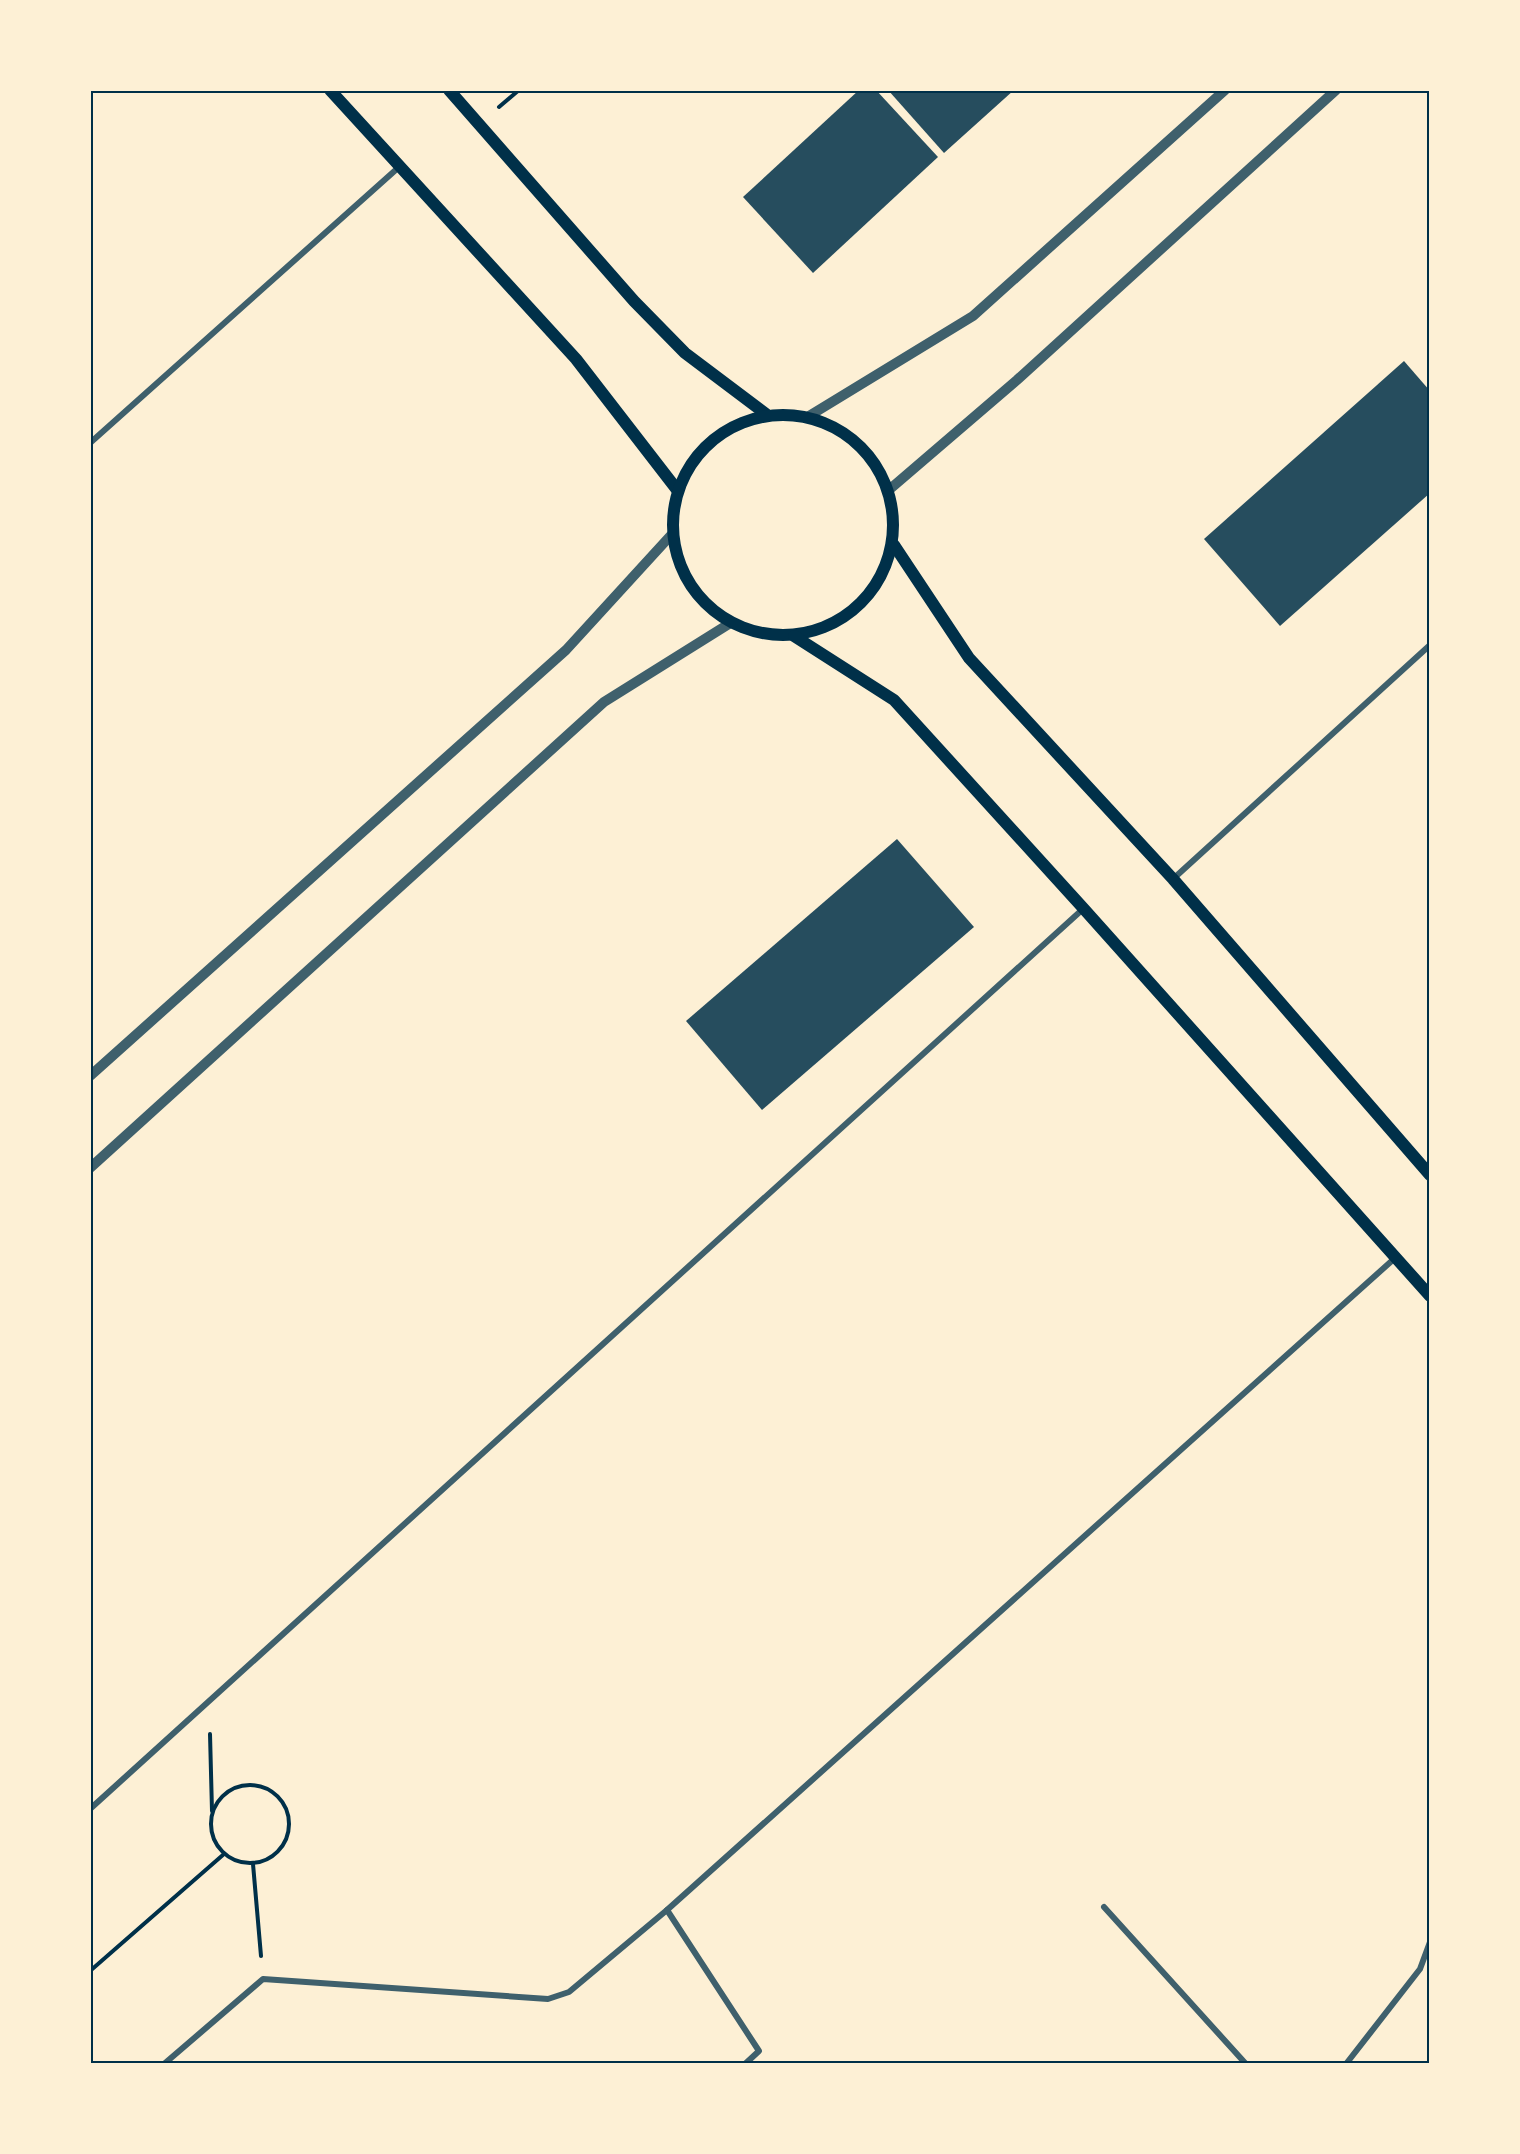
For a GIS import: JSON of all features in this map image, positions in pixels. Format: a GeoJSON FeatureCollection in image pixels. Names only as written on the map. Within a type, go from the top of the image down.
{"type":"FeatureCollection","features":[{"type":"Feature","properties":{"kind":"main road"},"geometry":{"type":"LineString","coordinates":[[330,90],[576,358],[678,491]]}},
{"type":"Feature","properties":{"kind":"main road"},"geometry":{"type":"LineString","coordinates":[[449,90],[634,301],[685,353],[766,414]]}},
{"type":"Feature","properties":{"kind":"main road"},"geometry":{"type":"LineString","coordinates":[[766,414],[809,416],[859,442],[890,489],[894,545],[875,589],[831,626],[794,636],[762,634],[732,622],[702,600],[682,569],[673,533],[678,491],[699,452],[734,424],[766,414]]}},
{"type":"Feature","properties":{"kind":"main road"},"geometry":{"type":"LineString","coordinates":[[894,545],[969,658],[1173,879],[1430,1175]]}},
{"type":"Feature","properties":{"kind":"main road"},"geometry":{"type":"LineString","coordinates":[[794,636],[894,700],[1430,1296]]}},
{"type":"Feature","properties":{"kind":"street"},"geometry":{"type":"LineString","coordinates":[[809,416],[973,316],[1225,90]]}},
{"type":"Feature","properties":{"kind":"street"},"geometry":{"type":"LineString","coordinates":[[890,489],[1017,380],[1336,90]]}},
{"type":"Feature","properties":{"kind":"street"},"geometry":{"type":"LineString","coordinates":[[90,442],[399,167]]}},
{"type":"Feature","properties":{"kind":"street"},"geometry":{"type":"LineString","coordinates":[[90,1076],[566,650],[673,533]]}},
{"type":"Feature","properties":{"kind":"street"},"geometry":{"type":"LineString","coordinates":[[90,1168],[604,702],[732,622]]}},
{"type":"Feature","properties":{"kind":"street"},"geometry":{"type":"LineString","coordinates":[[1173,879],[1430,645]]}},
{"type":"Feature","properties":{"kind":"street"},"geometry":{"type":"LineString","coordinates":[[90,1809],[1084,909]]}},
{"type":"Feature","properties":{"kind":"street"},"geometry":{"type":"LineString","coordinates":[[164,2064],[263,1979],[548,1999],[569,1992],[667,1910],[1395,1258]]}},
{"type":"Feature","properties":{"kind":"street"},"geometry":{"type":"LineString","coordinates":[[1104,1906],[1246,2064]]}},
{"type":"Feature","properties":{"kind":"street"},"geometry":{"type":"LineString","coordinates":[[667,1910],[759,2051],[745,2064]]}},
{"type":"Feature","properties":{"kind":"street"},"geometry":{"type":"LineString","coordinates":[[1346,2064],[1420,1969],[1430,1942]]}},
{"type":"Feature","properties":{"kind":"path"},"geometry":{"type":"LineString","coordinates":[[209,1702],[212,1811],[210,1827],[214,1842],[224,1854],[237,1862],[253,1864],[268,1860],[280,1850],[288,1837],[290,1821],[286,1806],[276,1794],[263,1786],[248,1784],[232,1788],[220,1798],[212,1811]]}},
{"type":"Feature","properties":{"kind":"path"},"geometry":{"type":"LineString","coordinates":[[90,1971],[224,1854]]}},
{"type":"Feature","properties":{"kind":"path"},"geometry":{"type":"LineString","coordinates":[[253,1864],[263,1979]]}},
{"type":"Feature","properties":{"kind":"building"},"geometry":{"type":"Polygon","coordinates":[[[859,90],[876,90],[938,157],[813,273],[743,197],[859,90]]]}},
{"type":"Feature","properties":{"kind":"building"},"geometry":{"type":"Polygon","coordinates":[[[888,90],[1014,90],[944,153],[888,90]]]}},
{"type":"Feature","properties":{"kind":"building"},"geometry":{"type":"Polygon","coordinates":[[[1404,361],[1430,391],[1430,493],[1280,626],[1204,539],[1404,361]]]}},
{"type":"Feature","properties":{"kind":"building"},"geometry":{"type":"Polygon","coordinates":[[[897,839],[974,927],[762,1110],[686,1021],[897,839]]]}}]}
